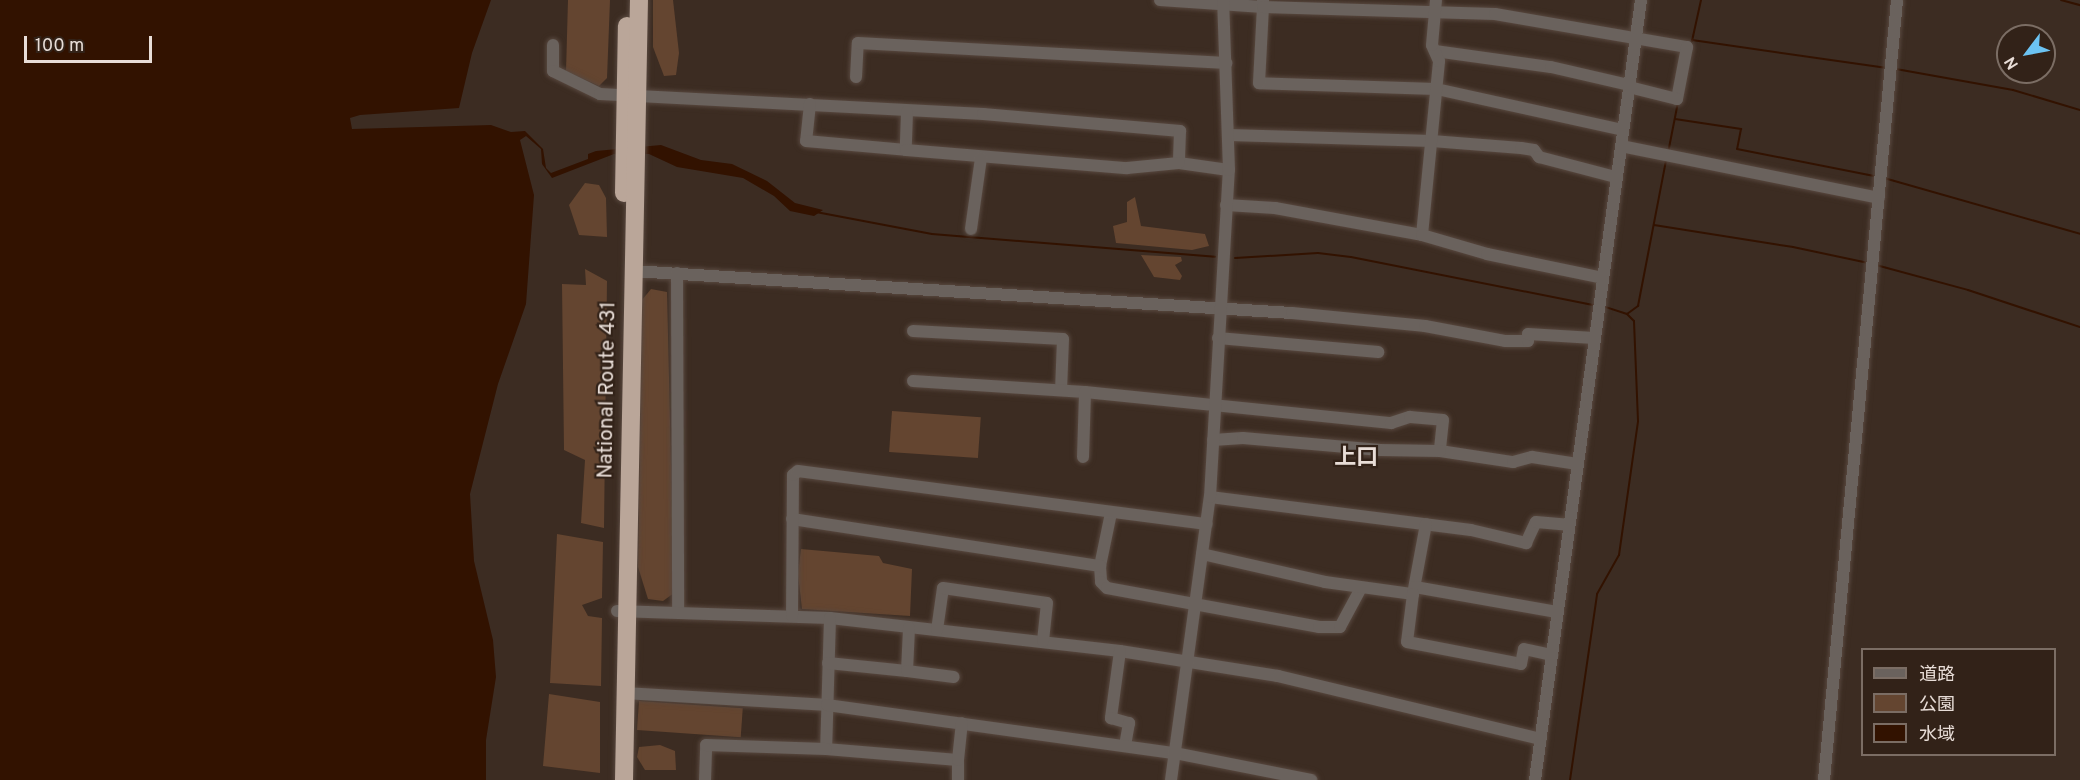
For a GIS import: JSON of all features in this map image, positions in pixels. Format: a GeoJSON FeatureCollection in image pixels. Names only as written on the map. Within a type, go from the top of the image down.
{"type":"FeatureCollection","features":[{"type":"Feature","properties":{"kind":"highway","name":"National Route 431"},"geometry":{"type":"LineString","coordinates":[[627,0],[632,94]]}},
{"type":"Feature","properties":{"kind":"highway","name":"National Route 431"},"geometry":{"type":"LineString","coordinates":[[625,780],[622,611],[632,94],[639,0]]}},
{"type":"Feature","properties":{"kind":"highway","name":"National Route 431"},"geometry":{"type":"LineString","coordinates":[[625,780],[626,693],[622,611],[633,272],[631,149]]}},
{"type":"Feature","properties":{"kind":"street"},"geometry":{"type":"LineString","coordinates":[[1160,0],[1435,6],[1535,19],[1687,47],[1677,99],[1551,67],[1435,51]]}},
{"type":"Feature","properties":{"kind":"street"},"geometry":{"type":"LineString","coordinates":[[1535,780],[1615,177],[1641,0]]}},
{"type":"Feature","properties":{"kind":"street"},"geometry":{"type":"LineString","coordinates":[[1824,780],[1897,0]]}},
{"type":"Feature","properties":{"kind":"street"},"geometry":{"type":"LineString","coordinates":[[1171,780],[1210,497],[1229,170],[1223,2]]}},
{"type":"Feature","properties":{"kind":"street"},"geometry":{"type":"LineString","coordinates":[[1263,4],[1259,83],[1436,89],[1623,130]]}},
{"type":"Feature","properties":{"kind":"street"},"geometry":{"type":"LineString","coordinates":[[1422,235],[1439,61],[1435,51],[1435,6]]}},
{"type":"Feature","properties":{"kind":"street"},"geometry":{"type":"LineString","coordinates":[[856,77],[858,43],[1226,63]]}},
{"type":"Feature","properties":{"kind":"street"},"geometry":{"type":"LineString","coordinates":[[553,45],[553,71],[600,94],[810,104],[907,112],[983,114],[1180,131],[1179,163]]}},
{"type":"Feature","properties":{"kind":"street"},"geometry":{"type":"LineString","coordinates":[[810,104],[806,141],[981,158],[1127,168],[1179,163],[1229,170]]}},
{"type":"Feature","properties":{"kind":"street"},"geometry":{"type":"LineString","coordinates":[[906,150],[907,112]]}},
{"type":"Feature","properties":{"kind":"street"},"geometry":{"type":"LineString","coordinates":[[1229,135],[1432,141],[1534,150],[1539,157],[1615,177]]}},
{"type":"Feature","properties":{"kind":"street"},"geometry":{"type":"LineString","coordinates":[[1621,146],[1879,198]]}},
{"type":"Feature","properties":{"kind":"street"},"geometry":{"type":"LineString","coordinates":[[971,229],[981,158]]}},
{"type":"Feature","properties":{"kind":"street"},"geometry":{"type":"LineString","coordinates":[[1227,205],[1275,208],[1422,235],[1487,254],[1603,278]]}},
{"type":"Feature","properties":{"kind":"street"},"geometry":{"type":"LineString","coordinates":[[633,272],[677,273],[1425,326],[1506,341],[1528,341],[1528,334],[1594,338]]}},
{"type":"Feature","properties":{"kind":"street"},"geometry":{"type":"LineString","coordinates":[[677,273],[678,612]]}},
{"type":"Feature","properties":{"kind":"street"},"geometry":{"type":"LineString","coordinates":[[913,330],[1063,339],[1061,390]]}},
{"type":"Feature","properties":{"kind":"street"},"geometry":{"type":"LineString","coordinates":[[1218,338],[1378,352]]}},
{"type":"Feature","properties":{"kind":"street"},"geometry":{"type":"LineString","coordinates":[[913,381],[1085,392],[1391,423],[1410,417],[1443,420],[1440,451]]}},
{"type":"Feature","properties":{"kind":"street"},"geometry":{"type":"LineString","coordinates":[[1083,457],[1085,392]]}},
{"type":"Feature","properties":{"kind":"street"},"geometry":{"type":"LineString","coordinates":[[1213,440],[1243,438],[1380,450],[1440,451],[1513,462],[1533,458],[1577,464]]}},
{"type":"Feature","properties":{"kind":"street"},"geometry":{"type":"LineString","coordinates":[[792,616],[793,475],[798,471],[1207,524]]}},
{"type":"Feature","properties":{"kind":"street"},"geometry":{"type":"LineString","coordinates":[[1210,497],[1426,524],[1526,543],[1536,522],[1568,525]]}},
{"type":"Feature","properties":{"kind":"street"},"geometry":{"type":"LineString","coordinates":[[1111,513],[1100,566],[1101,582],[1107,588],[1196,602],[1220,610],[1340,627],[1361,588]]}},
{"type":"Feature","properties":{"kind":"street"},"geometry":{"type":"LineString","coordinates":[[792,519],[1100,566]]}},
{"type":"Feature","properties":{"kind":"street"},"geometry":{"type":"LineString","coordinates":[[1426,524],[1407,642],[1521,664],[1524,649],[1552,655]]}},
{"type":"Feature","properties":{"kind":"street"},"geometry":{"type":"LineString","coordinates":[[1202,554],[1361,588],[1414,590],[1557,612]]}},
{"type":"Feature","properties":{"kind":"street"},"geometry":{"type":"LineString","coordinates":[[937,630],[943,588],[1047,603],[1043,641]]}},
{"type":"Feature","properties":{"kind":"street"},"geometry":{"type":"LineString","coordinates":[[622,611],[830,618],[1043,641],[1188,660],[1278,676],[1541,739]]}},
{"type":"Feature","properties":{"kind":"street"},"geometry":{"type":"LineString","coordinates":[[826,749],[830,618]]}},
{"type":"Feature","properties":{"kind":"street"},"geometry":{"type":"LineString","coordinates":[[907,671],[909,628]]}},
{"type":"Feature","properties":{"kind":"street"},"geometry":{"type":"LineString","coordinates":[[1120,651],[1111,718],[1129,723],[1125,746]]}},
{"type":"Feature","properties":{"kind":"street"},"geometry":{"type":"LineString","coordinates":[[828,663],[954,677]]}},
{"type":"Feature","properties":{"kind":"street"},"geometry":{"type":"LineString","coordinates":[[626,693],[827,705],[1175,753],[1311,780]]}},
{"type":"Feature","properties":{"kind":"street"},"geometry":{"type":"LineString","coordinates":[[958,780],[962,723]]}},
{"type":"Feature","properties":{"kind":"street"},"geometry":{"type":"LineString","coordinates":[[705,780],[706,745],[826,749],[958,760]]}},
{"type":"Feature","properties":{"kind":"green space"},"geometry":{"type":"Polygon","coordinates":[[[568,0],[610,0],[607,78],[599,86],[566,71],[568,0]]]}},
{"type":"Feature","properties":{"kind":"green space"},"geometry":{"type":"Polygon","coordinates":[[[653,0],[673,0],[679,53],[676,75],[664,76],[653,47],[653,0]]]}},
{"type":"Feature","properties":{"kind":"green space"},"geometry":{"type":"Polygon","coordinates":[[[585,183],[599,185],[606,198],[607,237],[579,235],[569,205],[585,183]]]}},
{"type":"Feature","properties":{"kind":"green space"},"geometry":{"type":"Polygon","coordinates":[[[1135,197],[1141,226],[1205,234],[1209,246],[1192,250],[1116,243],[1113,226],[1127,222],[1127,202],[1135,197]]]}},
{"type":"Feature","properties":{"kind":"green space"},"geometry":{"type":"Polygon","coordinates":[[[1141,255],[1181,257],[1182,261],[1175,265],[1182,276],[1180,280],[1154,277],[1141,255]]]}},
{"type":"Feature","properties":{"kind":"green space"},"geometry":{"type":"Polygon","coordinates":[[[585,269],[607,281],[604,528],[581,523],[585,460],[564,450],[562,284],[586,285],[585,269]]]}},
{"type":"Feature","properties":{"kind":"green space"},"geometry":{"type":"Polygon","coordinates":[[[651,289],[667,292],[674,593],[663,601],[648,599],[638,567],[642,300],[651,289]]]}},
{"type":"Feature","properties":{"kind":"green space"},"geometry":{"type":"Polygon","coordinates":[[[892,411],[981,417],[978,458],[889,452],[892,411]]]}},
{"type":"Feature","properties":{"kind":"green space"},"geometry":{"type":"Polygon","coordinates":[[[557,534],[603,542],[602,598],[582,605],[588,616],[602,618],[601,686],[550,683],[557,534]]]}},
{"type":"Feature","properties":{"kind":"green space"},"geometry":{"type":"Polygon","coordinates":[[[801,549],[879,556],[883,563],[912,569],[910,616],[802,609],[798,574],[801,549]]]}},
{"type":"Feature","properties":{"kind":"green space"},"geometry":{"type":"Polygon","coordinates":[[[549,694],[600,702],[600,773],[543,766],[549,694]]]}},
{"type":"Feature","properties":{"kind":"green space"},"geometry":{"type":"Polygon","coordinates":[[[639,701],[743,708],[741,737],[637,730],[639,701]]]}},
{"type":"Feature","properties":{"kind":"green space"},"geometry":{"type":"Polygon","coordinates":[[[660,745],[675,751],[676,770],[645,770],[637,757],[639,747],[660,745]]]}},
{"type":"Feature","properties":{"kind":"water"},"geometry":{"type":"Polygon","coordinates":[[[0,0],[491,0],[472,53],[459,108],[360,115],[350,118],[352,129],[491,125],[511,132],[525,131],[543,149],[546,168],[551,173],[588,159],[588,154],[596,151],[661,145],[701,160],[732,164],[767,181],[795,203],[823,210],[814,216],[790,211],[774,196],[743,178],[677,167],[649,154],[614,154],[552,178],[542,164],[541,149],[526,136],[520,140],[534,195],[526,304],[498,384],[470,494],[474,561],[493,640],[496,677],[486,740],[486,780],[0,780],[0,0]]]}},
{"type":"Feature","properties":{"kind":"waterway"},"geometry":{"type":"LineString","coordinates":[[1692,41],[1701,0]]}},
{"type":"Feature","properties":{"kind":"waterway"},"geometry":{"type":"LineString","coordinates":[[2061,0],[2080,5]]}},
{"type":"Feature","properties":{"kind":"waterway"},"geometry":{"type":"LineString","coordinates":[[1692,40],[1887,68]]}},
{"type":"Feature","properties":{"kind":"waterway"},"geometry":{"type":"LineString","coordinates":[[1896,69],[2013,90],[2080,110]]}},
{"type":"Feature","properties":{"kind":"waterway"},"geometry":{"type":"LineString","coordinates":[[1668,153],[1678,102]]}},
{"type":"Feature","properties":{"kind":"waterway"},"geometry":{"type":"LineString","coordinates":[[1675,119],[1741,129],[1737,149],[1875,176]]}},
{"type":"Feature","properties":{"kind":"waterway"},"geometry":{"type":"LineString","coordinates":[[1627,314],[1638,306],[1666,161]]}},
{"type":"Feature","properties":{"kind":"waterway"},"geometry":{"type":"LineString","coordinates":[[1884,178],[2080,234]]}},
{"type":"Feature","properties":{"kind":"waterway"},"geometry":{"type":"LineString","coordinates":[[816,212],[932,234],[1215,257]]}},
{"type":"Feature","properties":{"kind":"waterway"},"geometry":{"type":"LineString","coordinates":[[1654,225],[1793,247],[1868,263]]}},
{"type":"Feature","properties":{"kind":"waterway"},"geometry":{"type":"LineString","coordinates":[[1235,258],[1318,253],[1351,257],[1594,305]]}},
{"type":"Feature","properties":{"kind":"waterway"},"geometry":{"type":"LineString","coordinates":[[1876,265],[1968,290],[2080,327]]}},
{"type":"Feature","properties":{"kind":"waterway"},"geometry":{"type":"LineString","coordinates":[[1570,780],[1597,594],[1619,555],[1638,421],[1634,321],[1627,314],[1605,307]]}},
{"type":"Feature","properties":{"kind":"district","name":"上口"},"geometry":{"type":"Point","coordinates":[1356,459]}}]}
